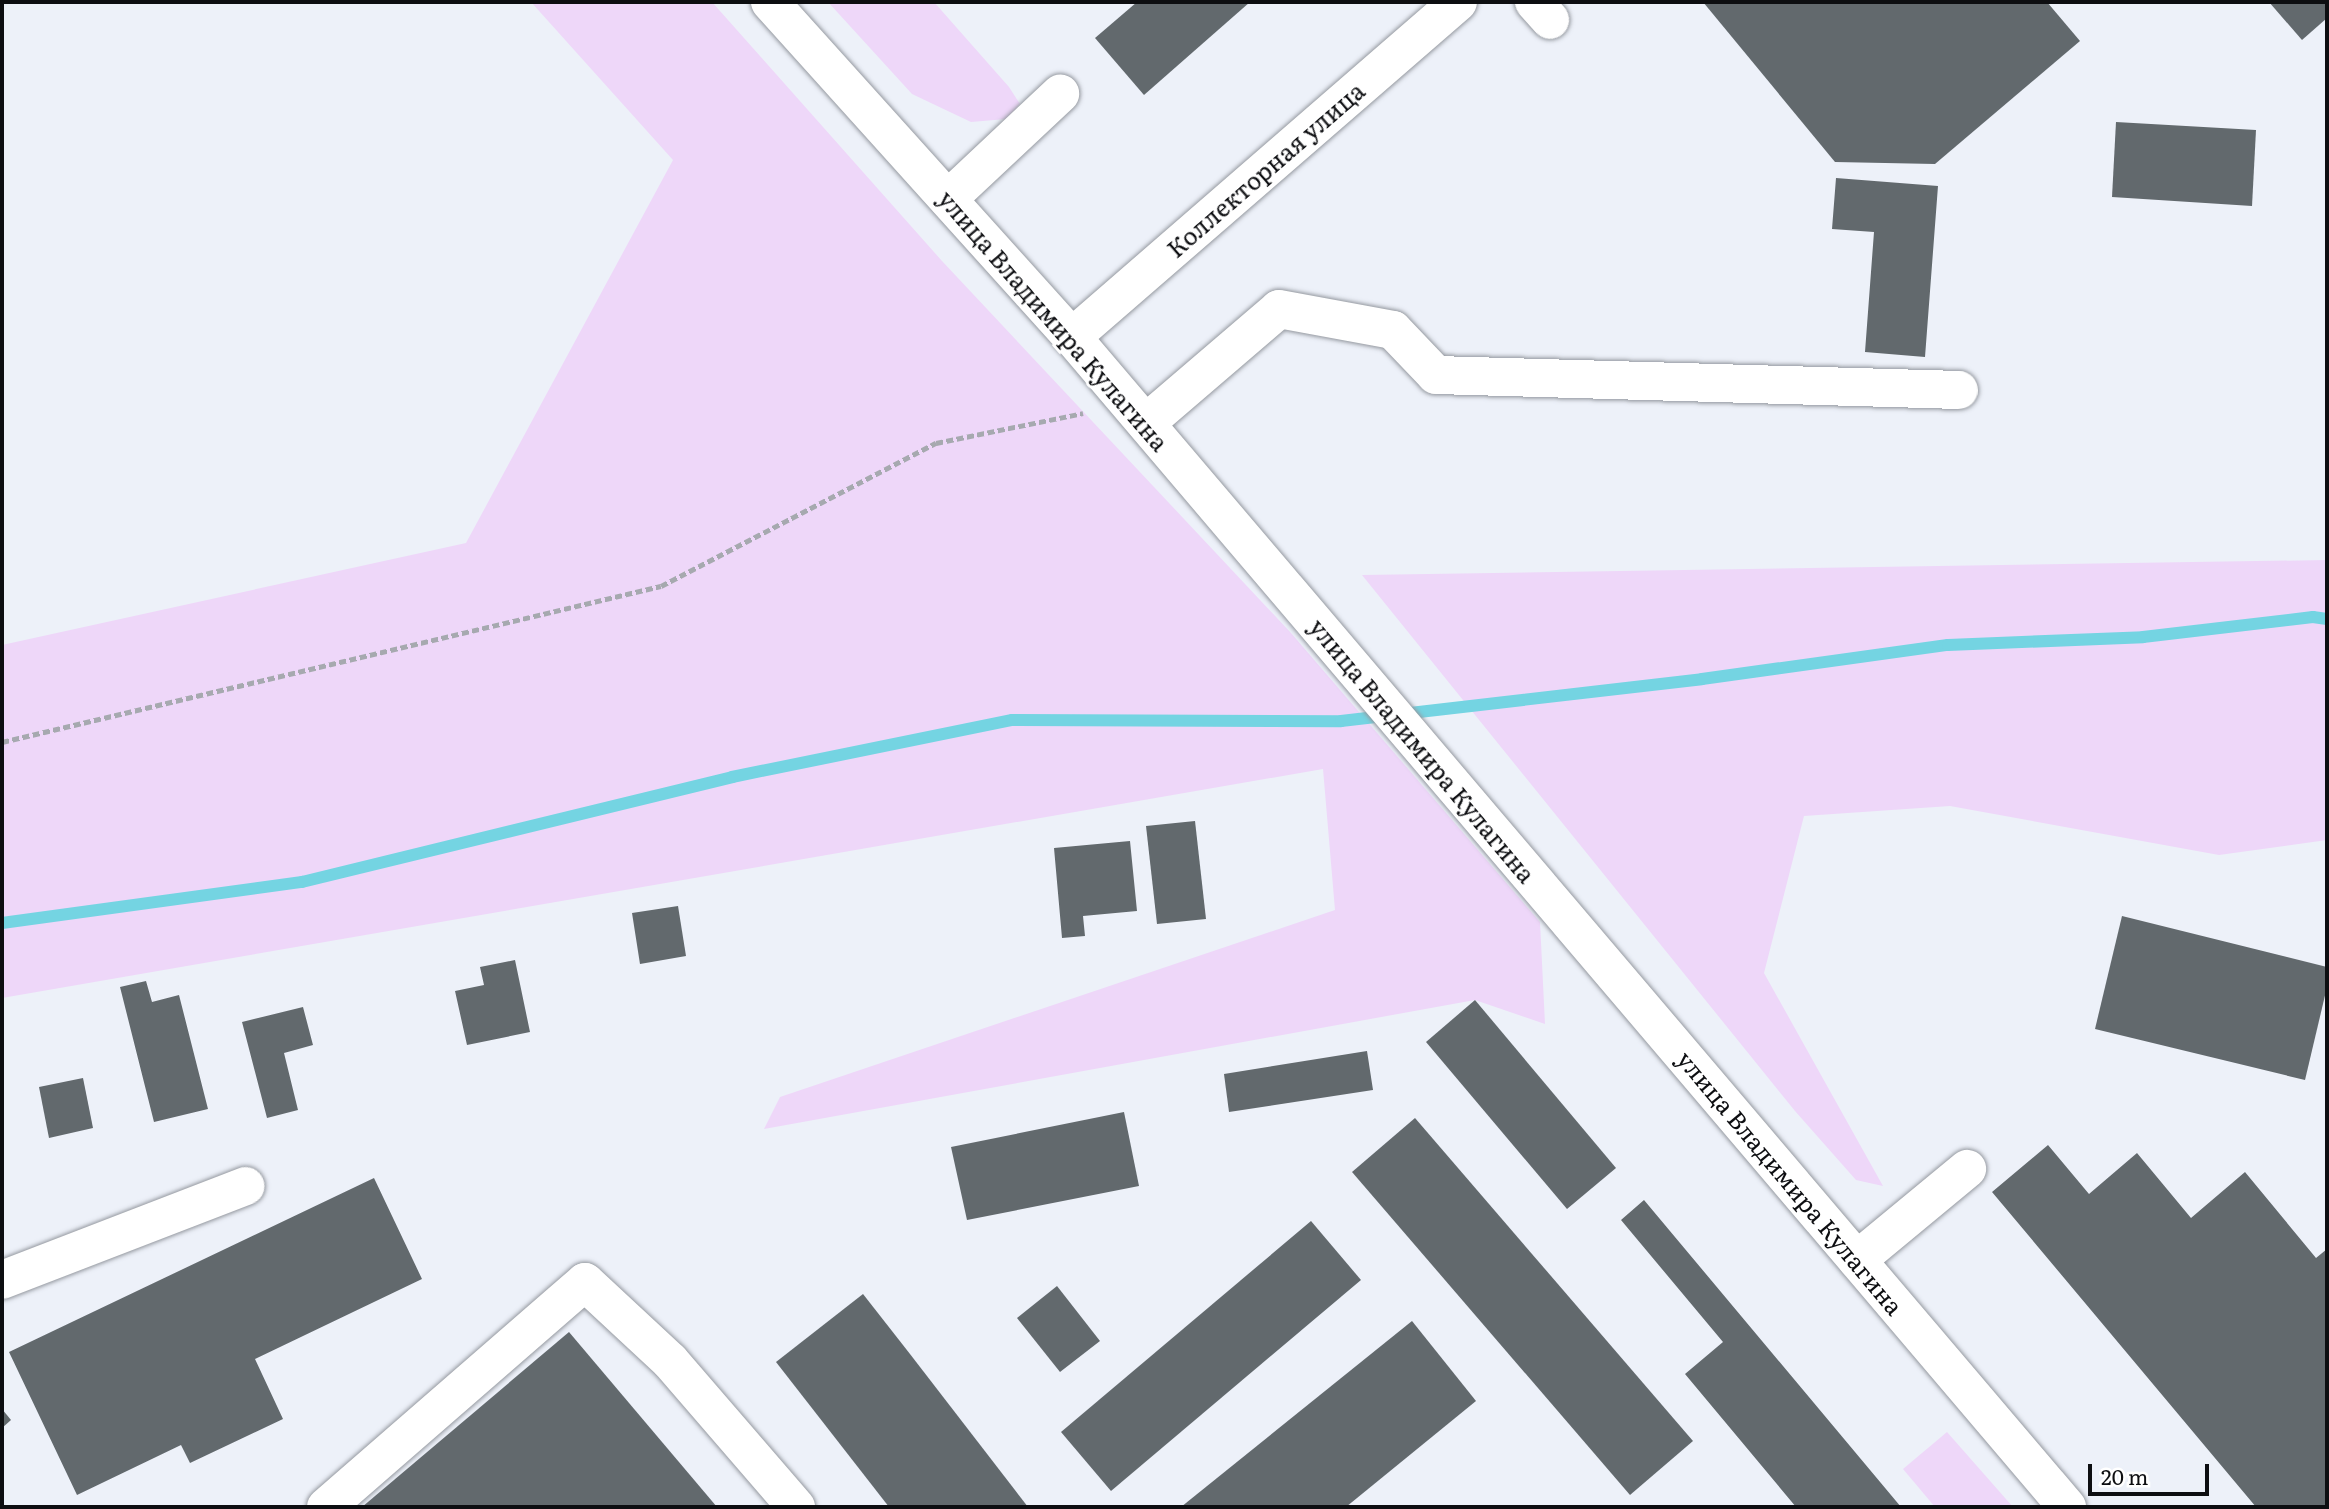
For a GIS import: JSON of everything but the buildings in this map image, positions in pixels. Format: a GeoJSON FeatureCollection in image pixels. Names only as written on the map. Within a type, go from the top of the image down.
{"type":"FeatureCollection","features":[{"type":"Feature","properties":{"kind":"street","name":"улица Владимира Кулагина"},"geometry":{"type":"LineString","coordinates":[[770,2],[1072,337],[2067,1507]]}},
{"type":"Feature","properties":{"kind":"street","name":"Коллекторная улица"},"geometry":{"type":"LineString","coordinates":[[1072,337],[1458,2]]}},
{"type":"Feature","properties":{"kind":"street"},"geometry":{"type":"LineString","coordinates":[[948,199],[1060,94]]}},
{"type":"Feature","properties":{"kind":"street"},"geometry":{"type":"LineString","coordinates":[[1137,413],[1279,309],[1393,330],[1436,375],[1959,390]]}},
{"type":"Feature","properties":{"kind":"street"},"geometry":{"type":"LineString","coordinates":[[1857,1260],[1967,1169]]}},
{"type":"Feature","properties":{"kind":"street"},"geometry":{"type":"LineString","coordinates":[[2,1280],[246,1186]]}},
{"type":"Feature","properties":{"kind":"street"},"geometry":{"type":"LineString","coordinates":[[326,1507],[585,1282],[670,1361],[796,1507]]}},
{"type":"Feature","properties":{"kind":"path"},"geometry":{"type":"LineString","coordinates":[[2,742],[661,586],[936,443],[1137,413]]}},
{"type":"Feature","properties":{"kind":"shaded area"},"geometry":{"type":"Polygon","coordinates":[[[531,2],[712,2],[942,261],[1291,633],[1540,922],[1545,1024],[1475,1000],[764,1129],[780,1097],[1335,910],[1323,769],[2,998],[2,645],[466,543],[673,160],[531,2]]]}},
{"type":"Feature","properties":{"kind":"shaded area"},"geometry":{"type":"Polygon","coordinates":[[[828,2],[934,2],[1009,87],[1020,104],[1006,119],[971,122],[912,94],[828,2]]]}},
{"type":"Feature","properties":{"kind":"shaded area"},"geometry":{"type":"Polygon","coordinates":[[[2327,560],[2327,840],[2219,855],[1950,806],[1804,816],[1764,973],[1883,1186],[1856,1180],[1795,1111],[1362,575],[2327,560]]]}},
{"type":"Feature","properties":{"kind":"shaded area"},"geometry":{"type":"Polygon","coordinates":[[[1947,1432],[2013,1507],[1935,1507],[1903,1469],[1947,1432]]]}},
{"type":"Feature","properties":{"kind":"waterway"},"geometry":{"type":"LineString","coordinates":[[2,923],[302,882],[732,777],[1012,720],[1341,721],[1702,679],[1948,645],[2143,637],[2313,617],[2327,619]]}}]}
